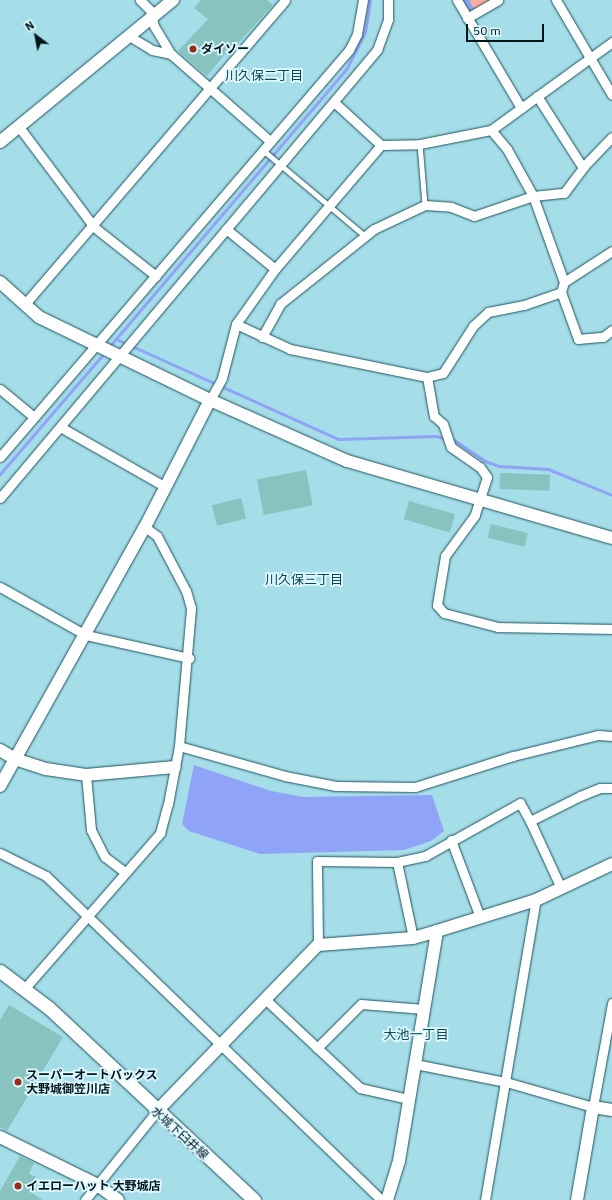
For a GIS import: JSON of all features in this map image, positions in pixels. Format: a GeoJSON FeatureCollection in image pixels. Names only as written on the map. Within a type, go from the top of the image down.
{"type":"FeatureCollection","features":[{"type":"Feature","properties":{"kind":"main road","name":"水城下臼井線"},"geometry":{"type":"LineString","coordinates":[[0,970],[25,988],[156,1112],[254,1200]]}},
{"type":"Feature","properties":{"kind":"street"},"geometry":{"type":"LineString","coordinates":[[140,0],[150,10],[154,26],[171,54],[269,140]]}},
{"type":"Feature","properties":{"kind":"street"},"geometry":{"type":"LineString","coordinates":[[0,142],[173,0]]}},
{"type":"Feature","properties":{"kind":"street"},"geometry":{"type":"LineString","coordinates":[[24,305],[94,227],[285,0]]}},
{"type":"Feature","properties":{"kind":"street"},"geometry":{"type":"LineString","coordinates":[[0,457],[263,150],[269,140],[290,122],[349,50],[357,34],[363,0]]}},
{"type":"Feature","properties":{"kind":"street"},"geometry":{"type":"LineString","coordinates":[[0,498],[62,428],[118,356],[335,102],[377,50],[388,19],[388,0]]}},
{"type":"Feature","properties":{"kind":"street"},"geometry":{"type":"LineString","coordinates":[[457,0],[521,108]]}},
{"type":"Feature","properties":{"kind":"street"},"geometry":{"type":"LineString","coordinates":[[468,18],[498,0]]}},
{"type":"Feature","properties":{"kind":"street"},"geometry":{"type":"LineString","coordinates":[[556,0],[612,95]]}},
{"type":"Feature","properties":{"kind":"street"},"geometry":{"type":"LineString","coordinates":[[129,36],[152,50],[171,54]]}},
{"type":"Feature","properties":{"kind":"street"},"geometry":{"type":"LineString","coordinates":[[335,102],[381,145],[420,144],[491,130],[612,42]]}},
{"type":"Feature","properties":{"kind":"street"},"geometry":{"type":"LineString","coordinates":[[537,96],[583,168]]}},
{"type":"Feature","properties":{"kind":"street"},"geometry":{"type":"LineString","coordinates":[[19,127],[94,227],[156,276]]}},
{"type":"Feature","properties":{"kind":"street"},"geometry":{"type":"LineString","coordinates":[[491,130],[507,149],[533,196],[564,282],[561,292],[578,339],[603,337],[612,330]]}},
{"type":"Feature","properties":{"kind":"street"},"geometry":{"type":"LineString","coordinates":[[262,338],[280,304],[365,236],[425,205],[451,207],[474,216],[533,196],[564,193],[583,168],[612,137]]}},
{"type":"Feature","properties":{"kind":"street"},"geometry":{"type":"LineString","coordinates":[[0,786],[86,635],[145,527],[164,486],[222,378],[236,324],[275,268],[330,207],[381,145]]}},
{"type":"Feature","properties":{"kind":"street"},"geometry":{"type":"LineString","coordinates":[[226,229],[275,268]]}},
{"type":"Feature","properties":{"kind":"street"},"geometry":{"type":"LineString","coordinates":[[564,282],[612,251]]}},
{"type":"Feature","properties":{"kind":"street"},"geometry":{"type":"LineString","coordinates":[[0,282],[39,317],[118,356],[213,395],[347,461],[480,501],[612,538]]}},
{"type":"Feature","properties":{"kind":"street"},"geometry":{"type":"LineString","coordinates":[[236,324],[262,338],[290,349],[427,376],[443,373],[473,326],[488,312],[524,305],[561,292]]}},
{"type":"Feature","properties":{"kind":"street"},"geometry":{"type":"LineString","coordinates":[[427,376],[434,416],[445,431],[451,447],[480,467],[487,477],[475,515],[445,556],[437,605],[444,613],[498,627],[612,629]]}},
{"type":"Feature","properties":{"kind":"street"},"geometry":{"type":"LineString","coordinates":[[0,389],[34,417]]}},
{"type":"Feature","properties":{"kind":"street"},"geometry":{"type":"LineString","coordinates":[[62,428],[164,486]]}},
{"type":"Feature","properties":{"kind":"street"},"geometry":{"type":"LineString","coordinates":[[25,988],[160,833],[179,746],[192,625],[186,591],[157,536],[145,527]]}},
{"type":"Feature","properties":{"kind":"street"},"geometry":{"type":"LineString","coordinates":[[0,587],[86,635],[189,658]]}},
{"type":"Feature","properties":{"kind":"street"},"geometry":{"type":"LineString","coordinates":[[179,746],[285,776],[336,786],[415,787],[513,756],[598,735],[612,736]]}},
{"type":"Feature","properties":{"kind":"street"},"geometry":{"type":"LineString","coordinates":[[0,750],[15,759],[46,769],[86,775],[175,767]]}},
{"type":"Feature","properties":{"kind":"street"},"geometry":{"type":"LineString","coordinates":[[86,775],[91,830],[105,857],[125,872]]}},
{"type":"Feature","properties":{"kind":"street"},"geometry":{"type":"LineString","coordinates":[[530,821],[580,796],[600,788],[612,788]]}},
{"type":"Feature","properties":{"kind":"street"},"geometry":{"type":"LineString","coordinates":[[318,945],[317,861],[397,862],[425,856],[451,840],[520,803],[561,888]]}},
{"type":"Feature","properties":{"kind":"street"},"geometry":{"type":"LineString","coordinates":[[451,840],[480,917]]}},
{"type":"Feature","properties":{"kind":"street"},"geometry":{"type":"LineString","coordinates":[[0,853],[46,876],[220,1046],[382,1200]]}},
{"type":"Feature","properties":{"kind":"street"},"geometry":{"type":"LineString","coordinates":[[397,862],[412,938]]}},
{"type":"Feature","properties":{"kind":"street"},"geometry":{"type":"LineString","coordinates":[[85,1200],[96,1184],[156,1112],[318,945],[412,938],[437,932],[536,900],[612,864]]}},
{"type":"Feature","properties":{"kind":"street"},"geometry":{"type":"LineString","coordinates":[[485,1200],[536,900]]}},
{"type":"Feature","properties":{"kind":"street"},"geometry":{"type":"LineString","coordinates":[[386,1200],[399,1161],[408,1098],[437,932]]}},
{"type":"Feature","properties":{"kind":"street"},"geometry":{"type":"LineString","coordinates":[[265,999],[360,1088],[408,1098]]}},
{"type":"Feature","properties":{"kind":"street"},"geometry":{"type":"LineString","coordinates":[[577,1200],[612,1003]]}},
{"type":"Feature","properties":{"kind":"street"},"geometry":{"type":"LineString","coordinates":[[317,1048],[361,1004],[424,1009]]}},
{"type":"Feature","properties":{"kind":"street"},"geometry":{"type":"LineString","coordinates":[[415,1064],[506,1082],[593,1107],[612,1110]]}},
{"type":"Feature","properties":{"kind":"street"},"geometry":{"type":"LineString","coordinates":[[0,1137],[96,1184],[118,1200]]}},
{"type":"Feature","properties":{"kind":"lane"},"geometry":{"type":"LineString","coordinates":[[420,144],[425,205]]}},
{"type":"Feature","properties":{"kind":"lane"},"geometry":{"type":"LineString","coordinates":[[263,150],[365,236]]}},
{"type":"Feature","properties":{"kind":"shaded area"},"geometry":{"type":"Polygon","coordinates":[[[457,0],[498,0],[467,18],[457,0]]]}},
{"type":"Feature","properties":{"kind":"water"},"geometry":{"type":"Polygon","coordinates":[[[194,765],[271,791],[303,797],[432,795],[444,831],[431,841],[404,850],[260,854],[189,831],[182,824],[194,765]]]}},
{"type":"Feature","properties":{"kind":"building"},"geometry":{"type":"Polygon","coordinates":[[[201,0],[267,0],[273,5],[238,43],[236,41],[207,76],[178,51],[208,19],[194,8],[201,0]]]}},
{"type":"Feature","properties":{"kind":"building"},"geometry":{"type":"Polygon","coordinates":[[[306,470],[313,505],[264,515],[257,480],[306,470]]]}},
{"type":"Feature","properties":{"kind":"building"},"geometry":{"type":"Polygon","coordinates":[[[500,473],[550,475],[549,491],[499,489],[500,473]]]}},
{"type":"Feature","properties":{"kind":"building"},"geometry":{"type":"Polygon","coordinates":[[[241,498],[246,518],[217,526],[212,505],[241,498]]]}},
{"type":"Feature","properties":{"kind":"building"},"geometry":{"type":"Polygon","coordinates":[[[409,501],[455,514],[450,532],[404,519],[409,501]]]}},
{"type":"Feature","properties":{"kind":"building"},"geometry":{"type":"Polygon","coordinates":[[[491,524],[528,533],[524,547],[488,538],[491,524]]]}},
{"type":"Feature","properties":{"kind":"building","name":"スーパーオートバックス 大野城御笠川店"},"geometry":{"type":"Polygon","coordinates":[[[9,1005],[63,1037],[7,1131],[0,1127],[0,1020],[9,1005]]]}},
{"type":"Feature","properties":{"kind":"building","name":"イエローハット 大野城店"},"geometry":{"type":"Polygon","coordinates":[[[20,1156],[34,1163],[29,1174],[36,1177],[29,1191],[43,1200],[0,1200],[0,1191],[20,1156]]]}},
{"type":"Feature","properties":{"kind":"waterway"},"geometry":{"type":"LineString","coordinates":[[108,348],[347,68],[365,32],[370,0]]}},
{"type":"Feature","properties":{"kind":"waterway"},"geometry":{"type":"LineString","coordinates":[[463,0],[469,12]]}},
{"type":"Feature","properties":{"kind":"waterway"},"geometry":{"type":"LineString","coordinates":[[116,339],[339,439],[435,436],[454,440],[485,461],[499,466],[548,469],[612,495]]}},
{"type":"Feature","properties":{"kind":"waterway"},"geometry":{"type":"LineString","coordinates":[[0,474],[105,352]]}},
{"type":"Feature","properties":{"kind":"place","name":"ダイソー"},"geometry":{"type":"Point","coordinates":[193,49]}},
{"type":"Feature","properties":{"kind":"place","name":"スーパーオートバックス 大野城御笠川店"},"geometry":{"type":"Point","coordinates":[18,1082]}},
{"type":"Feature","properties":{"kind":"place","name":"イエローハット 大野城店"},"geometry":{"type":"Point","coordinates":[18,1186]}},
{"type":"Feature","properties":{"kind":"district","name":"川久保二丁目"},"geometry":{"type":"Point","coordinates":[264,76]}},
{"type":"Feature","properties":{"kind":"district","name":"川久保三丁目"},"geometry":{"type":"Point","coordinates":[304,580]}},
{"type":"Feature","properties":{"kind":"district","name":"大池一丁目"},"geometry":{"type":"Point","coordinates":[416,1035]}}]}
